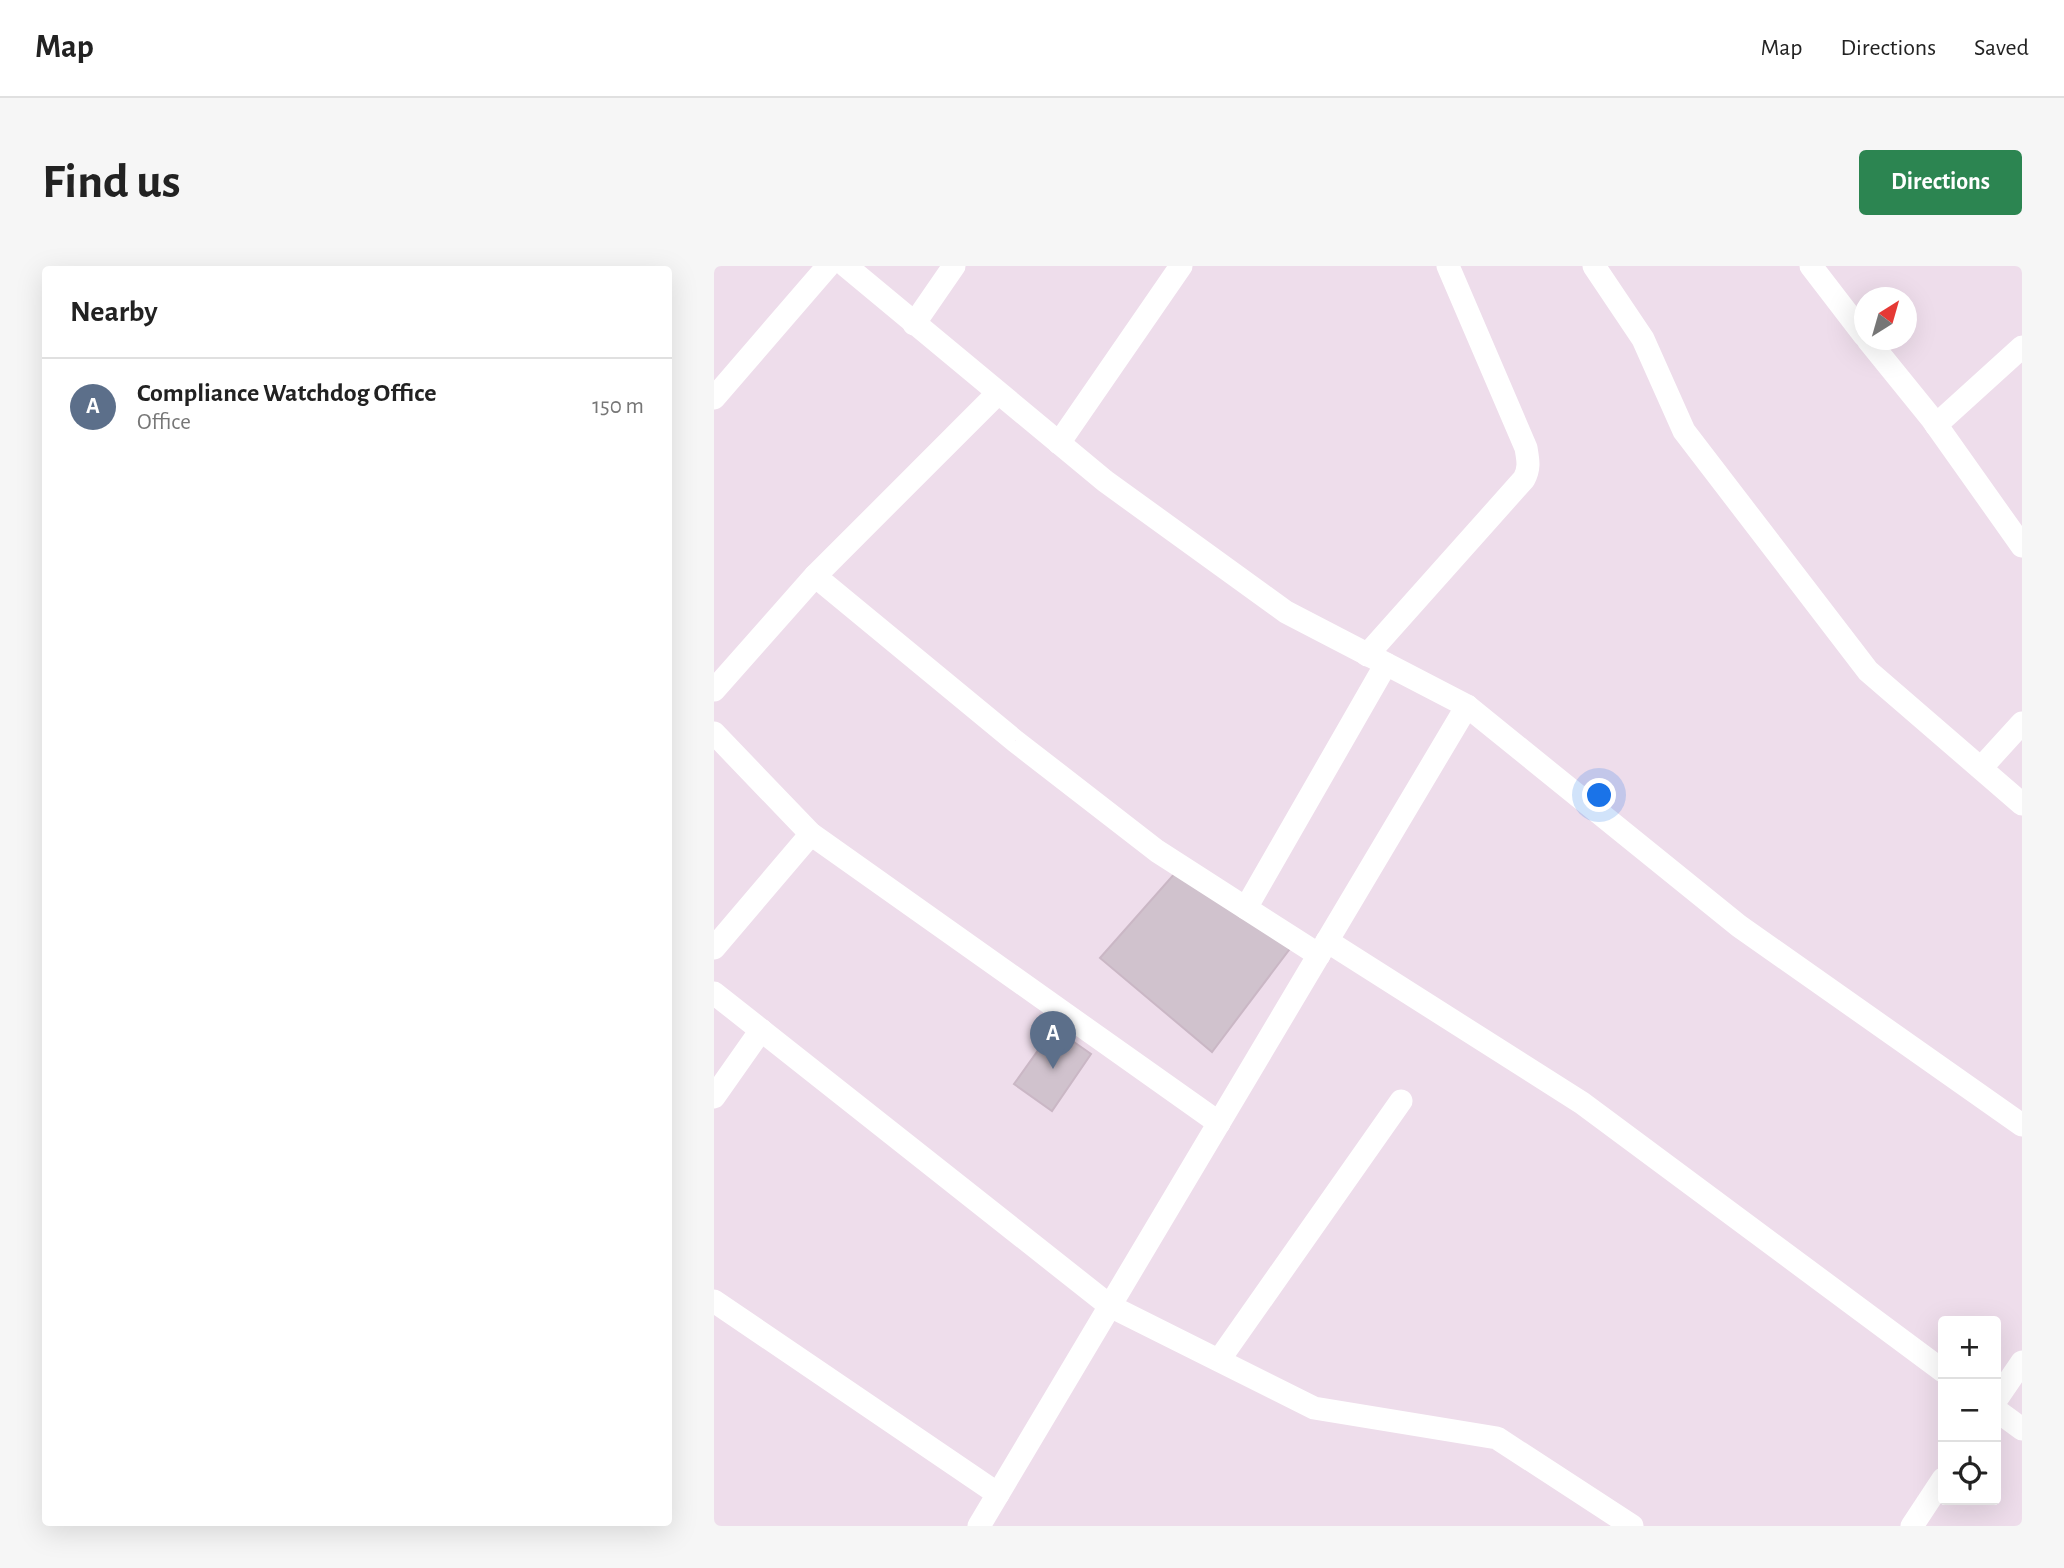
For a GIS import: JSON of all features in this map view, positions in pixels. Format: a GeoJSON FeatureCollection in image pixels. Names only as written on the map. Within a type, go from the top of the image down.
{"type":"FeatureCollection","features":[{"type":"Feature","properties":{"kind":"street"},"geometry":{"type":"LineString","coordinates":[[714,398],[828,266]]}},
{"type":"Feature","properties":{"kind":"street"},"geometry":{"type":"LineString","coordinates":[[846,266],[1105,481],[1286,612],[1467,706],[1739,926],[2022,1125]]}},
{"type":"Feature","properties":{"kind":"street"},"geometry":{"type":"LineString","coordinates":[[914,324],[954,266]]}},
{"type":"Feature","properties":{"kind":"street"},"geometry":{"type":"LineString","coordinates":[[1059,443],[1181,266]]}},
{"type":"Feature","properties":{"kind":"street"},"geometry":{"type":"LineString","coordinates":[[1246,908],[1377,660],[1528,471],[1526,448],[1448,266]]}},
{"type":"Feature","properties":{"kind":"street"},"geometry":{"type":"LineString","coordinates":[[1594,266],[1643,339],[1684,431],[1868,671],[2022,804]]}},
{"type":"Feature","properties":{"kind":"street"},"geometry":{"type":"LineString","coordinates":[[1811,266],[1854,322]]}},
{"type":"Feature","properties":{"kind":"street"},"geometry":{"type":"LineString","coordinates":[[1876,350],[1936,425],[2022,547]]}},
{"type":"Feature","properties":{"kind":"street"},"geometry":{"type":"LineString","coordinates":[[1936,425],[2020,353]]}},
{"type":"Feature","properties":{"kind":"street"},"geometry":{"type":"LineString","coordinates":[[714,690],[815,576],[998,394]]}},
{"type":"Feature","properties":{"kind":"street"},"geometry":{"type":"LineString","coordinates":[[815,576],[1015,741],[1157,851],[1246,908],[1323,948],[1582,1103],[1938,1367]]}},
{"type":"Feature","properties":{"kind":"street"},"geometry":{"type":"LineString","coordinates":[[979,1526],[1467,706]]}},
{"type":"Feature","properties":{"kind":"street"},"geometry":{"type":"LineString","coordinates":[[1981,768],[2022,723]]}},
{"type":"Feature","properties":{"kind":"street"},"geometry":{"type":"LineString","coordinates":[[714,733],[811,834],[1219,1123]]}},
{"type":"Feature","properties":{"kind":"street"},"geometry":{"type":"LineString","coordinates":[[714,948],[811,834]]}},
{"type":"Feature","properties":{"kind":"street"},"geometry":{"type":"LineString","coordinates":[[714,993],[1110,1306],[1314,1408],[1497,1438],[1632,1526]]}},
{"type":"Feature","properties":{"kind":"street"},"geometry":{"type":"LineString","coordinates":[[714,1097],[761,1030]]}},
{"type":"Feature","properties":{"kind":"street"},"geometry":{"type":"LineString","coordinates":[[1219,1360],[1401,1101]]}},
{"type":"Feature","properties":{"kind":"street"},"geometry":{"type":"LineString","coordinates":[[714,1301],[998,1494]]}},
{"type":"Feature","properties":{"kind":"street"},"geometry":{"type":"LineString","coordinates":[[2001,1393],[2022,1362]]}},
{"type":"Feature","properties":{"kind":"street"},"geometry":{"type":"LineString","coordinates":[[2001,1414],[2022,1429]]}},
{"type":"Feature","properties":{"kind":"street"},"geometry":{"type":"LineString","coordinates":[[1912,1526],[1938,1487]]}},
{"type":"Feature","properties":{"kind":"building"},"geometry":{"type":"Polygon","coordinates":[[[1176,872],[1295,942],[1212,1052],[1100,958],[1176,872]]]}},
{"type":"Feature","properties":{"kind":"building"},"geometry":{"type":"Polygon","coordinates":[[[1054,1028],[1091,1054],[1052,1111],[1014,1084],[1054,1028]]]}},
{"type":"Feature","properties":{"kind":"place","name":"Compliance Watchdog Office"},"geometry":{"type":"Point","coordinates":[1053,1069]}}]}
